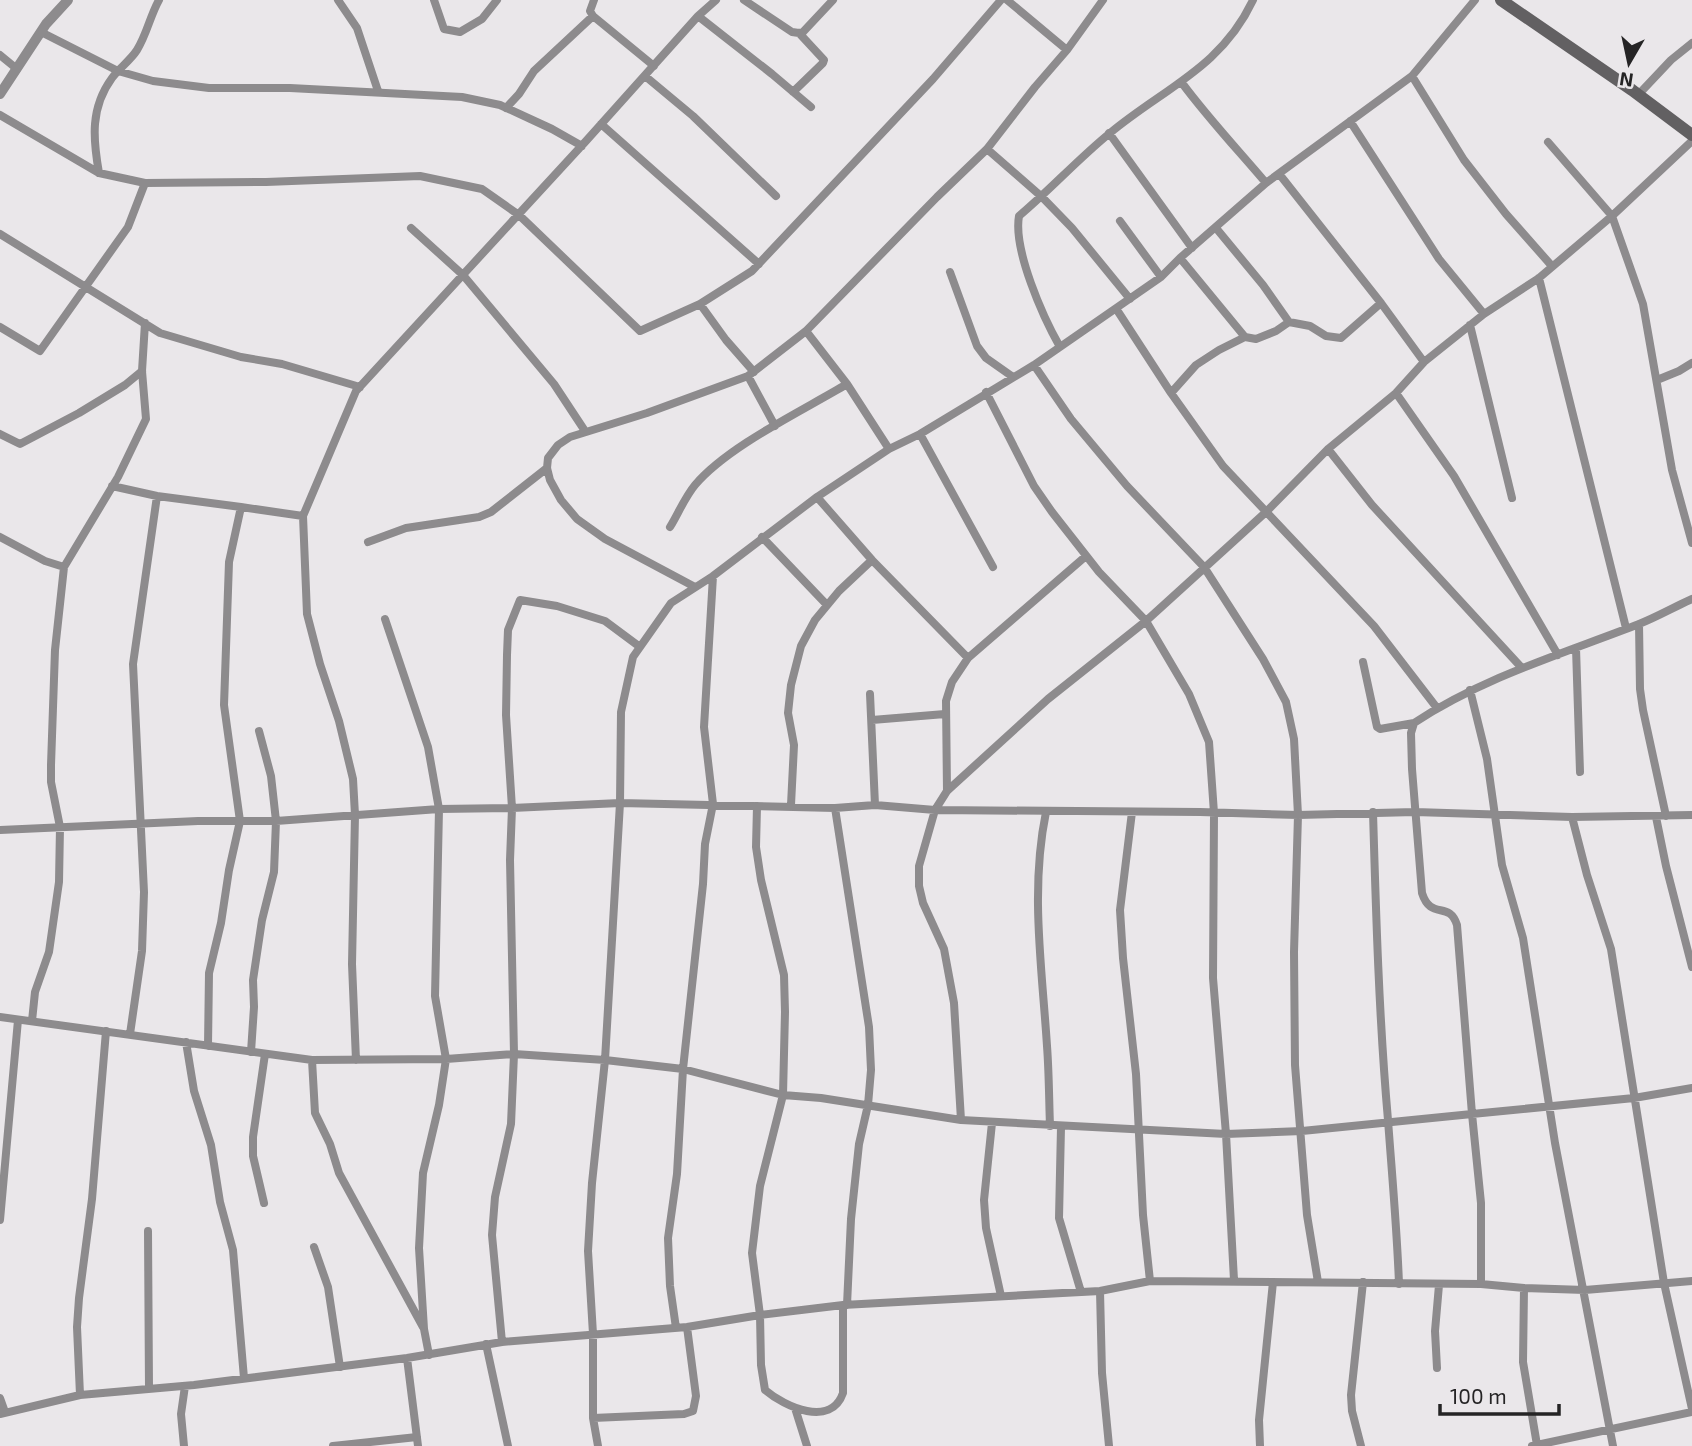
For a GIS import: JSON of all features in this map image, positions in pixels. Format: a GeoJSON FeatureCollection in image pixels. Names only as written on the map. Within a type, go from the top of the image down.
{"type":"FeatureCollection","features":[{"type":"Feature","properties":{"kind":"main road"},"geometry":{"type":"LineString","coordinates":[[1509,2],[1692,135]]}},
{"type":"Feature","properties":{"kind":"street"},"geometry":{"type":"LineString","coordinates":[[0,94],[41,32],[68,0]]}},
{"type":"Feature","properties":{"kind":"street"},"geometry":{"type":"LineString","coordinates":[[99,173],[93,136],[98,100],[144,39],[152,12],[159,0]]}},
{"type":"Feature","properties":{"kind":"street"},"geometry":{"type":"LineString","coordinates":[[338,0],[357,28],[378,91]]}},
{"type":"Feature","properties":{"kind":"street"},"geometry":{"type":"LineString","coordinates":[[434,0],[444,29],[460,32],[482,19],[497,0]]}},
{"type":"Feature","properties":{"kind":"street"},"geometry":{"type":"LineString","coordinates":[[594,0],[590,11],[593,16],[654,66]]}},
{"type":"Feature","properties":{"kind":"street"},"geometry":{"type":"LineString","coordinates":[[356,1060],[352,964],[355,815],[353,779],[307,614],[303,516],[356,391],[698,16],[716,0]]}},
{"type":"Feature","properties":{"kind":"street"},"geometry":{"type":"LineString","coordinates":[[744,0],[792,32],[799,33],[803,32],[832,0]]}},
{"type":"Feature","properties":{"kind":"street"},"geometry":{"type":"LineString","coordinates":[[0,115],[99,173],[145,183],[420,176],[482,189],[519,215],[640,331],[700,304],[752,271],[933,79],[1001,0]]}},
{"type":"Feature","properties":{"kind":"street"},"geometry":{"type":"LineString","coordinates":[[1007,0],[1067,50]]}},
{"type":"Feature","properties":{"kind":"street"},"geometry":{"type":"LineString","coordinates":[[695,587],[605,539],[577,519],[561,500],[550,480],[548,458],[558,445],[570,437],[647,413],[751,374],[806,331],[987,149],[1067,50],[1103,0]]}},
{"type":"Feature","properties":{"kind":"street"},"geometry":{"type":"LineString","coordinates":[[1060,347],[1047,324],[1031,280],[1017,226],[1018,216],[1042,197],[1109,133],[1164,92],[1182,83],[1222,49],[1253,0]]}},
{"type":"Feature","properties":{"kind":"street"},"geometry":{"type":"LineString","coordinates":[[597,1446],[593,1418],[593,1334],[588,1251],[605,1060],[620,803],[621,712],[633,657],[671,603],[713,576],[817,497],[889,449],[920,434],[1034,365],[1161,277],[1266,184],[1412,76],[1475,0]]}},
{"type":"Feature","properties":{"kind":"street"},"geometry":{"type":"LineString","coordinates":[[506,108],[534,71],[593,16]]}},
{"type":"Feature","properties":{"kind":"street"},"geometry":{"type":"LineString","coordinates":[[698,16],[811,107]]}},
{"type":"Feature","properties":{"kind":"street"},"geometry":{"type":"LineString","coordinates":[[41,32],[118,71],[153,80],[209,88],[378,91],[462,97],[506,108],[582,146]]}},
{"type":"Feature","properties":{"kind":"street"},"geometry":{"type":"LineString","coordinates":[[793,92],[824,60],[799,33]]}},
{"type":"Feature","properties":{"kind":"street"},"geometry":{"type":"LineString","coordinates":[[1638,95],[1671,60],[1692,43]]}},
{"type":"Feature","properties":{"kind":"street"},"geometry":{"type":"LineString","coordinates":[[0,55],[17,69]]}},
{"type":"Feature","properties":{"kind":"street"},"geometry":{"type":"LineString","coordinates":[[645,76],[693,116],[776,196]]}},
{"type":"Feature","properties":{"kind":"street"},"geometry":{"type":"LineString","coordinates":[[1412,76],[1464,160],[1506,214],[1551,265]]}},
{"type":"Feature","properties":{"kind":"street"},"geometry":{"type":"LineString","coordinates":[[1182,83],[1266,184]]}},
{"type":"Feature","properties":{"kind":"street"},"geometry":{"type":"LineString","coordinates":[[1350,121],[1439,259],[1484,314]]}},
{"type":"Feature","properties":{"kind":"street"},"geometry":{"type":"LineString","coordinates":[[601,124],[759,264]]}},
{"type":"Feature","properties":{"kind":"street"},"geometry":{"type":"LineString","coordinates":[[1109,133],[1192,248]]}},
{"type":"Feature","properties":{"kind":"street"},"geometry":{"type":"LineString","coordinates":[[961,1120],[954,1003],[944,949],[923,903],[919,886],[919,866],[935,810],[947,791],[1048,699],[1146,621],[1266,512],[1328,449],[1396,393],[1424,362],[1484,314],[1539,278],[1551,265],[1612,216],[1692,141]]}},
{"type":"Feature","properties":{"kind":"street"},"geometry":{"type":"LineString","coordinates":[[1549,142],[1612,216],[1643,304],[1672,470],[1692,543]]}},
{"type":"Feature","properties":{"kind":"street"},"geometry":{"type":"LineString","coordinates":[[987,149],[1042,197],[1130,299]]}},
{"type":"Feature","properties":{"kind":"street"},"geometry":{"type":"LineString","coordinates":[[1280,174],[1424,362]]}},
{"type":"Feature","properties":{"kind":"street"},"geometry":{"type":"LineString","coordinates":[[0,327],[40,351],[128,227],[145,183]]}},
{"type":"Feature","properties":{"kind":"street"},"geometry":{"type":"LineString","coordinates":[[1120,221],[1161,277]]}},
{"type":"Feature","properties":{"kind":"street"},"geometry":{"type":"LineString","coordinates":[[411,228],[463,275],[554,384],[585,431]]}},
{"type":"Feature","properties":{"kind":"street"},"geometry":{"type":"LineString","coordinates":[[1216,228],[1263,285],[1289,322],[1310,326],[1326,336],[1341,338],[1381,303]]}},
{"type":"Feature","properties":{"kind":"street"},"geometry":{"type":"LineString","coordinates":[[0,234],[160,333],[241,357],[282,363],[360,387]]}},
{"type":"Feature","properties":{"kind":"street"},"geometry":{"type":"LineString","coordinates":[[1180,258],[1245,337]]}},
{"type":"Feature","properties":{"kind":"street"},"geometry":{"type":"LineString","coordinates":[[950,272],[977,346],[986,358],[1013,377]]}},
{"type":"Feature","properties":{"kind":"street"},"geometry":{"type":"LineString","coordinates":[[1539,278],[1626,628]]}},
{"type":"Feature","properties":{"kind":"street"},"geometry":{"type":"LineString","coordinates":[[700,304],[751,374],[775,426]]}},
{"type":"Feature","properties":{"kind":"street"},"geometry":{"type":"LineString","coordinates":[[1117,310],[1223,466],[1374,626],[1437,708]]}},
{"type":"Feature","properties":{"kind":"street"},"geometry":{"type":"LineString","coordinates":[[1171,393],[1196,365],[1245,337],[1256,339],[1289,322]]}},
{"type":"Feature","properties":{"kind":"street"},"geometry":{"type":"LineString","coordinates":[[32,1021],[34,1000],[49,952],[60,882],[60,827],[51,782],[51,765],[55,639],[64,567],[112,486],[146,419],[142,371],[145,323]]}},
{"type":"Feature","properties":{"kind":"street"},"geometry":{"type":"LineString","coordinates":[[1470,325],[1512,498]]}},
{"type":"Feature","properties":{"kind":"street"},"geometry":{"type":"LineString","coordinates":[[806,331],[847,384],[889,449]]}},
{"type":"Feature","properties":{"kind":"street"},"geometry":{"type":"LineString","coordinates":[[1657,380],[1692,363]]}},
{"type":"Feature","properties":{"kind":"street"},"geometry":{"type":"LineString","coordinates":[[1034,365],[1079,429],[1127,486],[1204,567],[1263,659],[1286,702],[1294,739],[1298,815],[1294,951],[1295,1052],[1307,1216],[1318,1282]]}},
{"type":"Feature","properties":{"kind":"street"},"geometry":{"type":"LineString","coordinates":[[0,434],[20,444],[79,413],[125,385],[142,371]]}},
{"type":"Feature","properties":{"kind":"street"},"geometry":{"type":"LineString","coordinates":[[670,527],[692,488],[707,472],[775,426],[847,384]]}},
{"type":"Feature","properties":{"kind":"street"},"geometry":{"type":"LineString","coordinates":[[986,392],[1034,486],[1086,556],[1146,621],[1189,694],[1209,742],[1214,813],[1213,978],[1226,1134],[1234,1280]]}},
{"type":"Feature","properties":{"kind":"street"},"geometry":{"type":"LineString","coordinates":[[1396,393],[1454,476],[1558,655]]}},
{"type":"Feature","properties":{"kind":"street"},"geometry":{"type":"LineString","coordinates":[[920,434],[993,567]]}},
{"type":"Feature","properties":{"kind":"street"},"geometry":{"type":"LineString","coordinates":[[1328,449],[1372,505],[1521,667]]}},
{"type":"Feature","properties":{"kind":"street"},"geometry":{"type":"LineString","coordinates":[[368,542],[405,528],[479,517],[491,512],[547,468]]}},
{"type":"Feature","properties":{"kind":"street"},"geometry":{"type":"LineString","coordinates":[[112,486],[157,496],[303,516]]}},
{"type":"Feature","properties":{"kind":"street"},"geometry":{"type":"LineString","coordinates":[[130,1034],[142,951],[144,892],[133,664],[157,496]]}},
{"type":"Feature","properties":{"kind":"street"},"geometry":{"type":"LineString","coordinates":[[817,497],[873,560],[968,658]]}},
{"type":"Feature","properties":{"kind":"street"},"geometry":{"type":"LineString","coordinates":[[208,1046],[209,973],[240,821],[224,705],[229,562],[241,507]]}},
{"type":"Feature","properties":{"kind":"street"},"geometry":{"type":"LineString","coordinates":[[762,537],[827,605]]}},
{"type":"Feature","properties":{"kind":"street"},"geometry":{"type":"LineString","coordinates":[[0,538],[45,561],[64,567]]}},
{"type":"Feature","properties":{"kind":"street"},"geometry":{"type":"LineString","coordinates":[[947,791],[945,714],[952,682],[968,658],[1086,556]]}},
{"type":"Feature","properties":{"kind":"street"},"geometry":{"type":"LineString","coordinates":[[791,806],[794,745],[788,713],[791,685],[801,646],[815,620],[827,605],[873,560]]}},
{"type":"Feature","properties":{"kind":"street"},"geometry":{"type":"LineString","coordinates":[[676,1328],[667,1238],[677,1174],[705,844],[713,804],[704,727],[713,576]]}},
{"type":"Feature","properties":{"kind":"street"},"geometry":{"type":"LineString","coordinates":[[1363,662],[1377,727],[1389,729],[1414,723],[1470,690],[1521,667],[1639,624],[1692,599]]}},
{"type":"Feature","properties":{"kind":"street"},"geometry":{"type":"LineString","coordinates":[[502,1342],[492,1234],[495,1197],[511,1124],[514,1054],[510,860],[512,808],[506,715],[508,630],[520,600],[556,606],[606,621],[640,647]]}},
{"type":"Feature","properties":{"kind":"street"},"geometry":{"type":"LineString","coordinates":[[385,620],[428,747],[439,809],[435,996],[446,1059],[439,1105],[423,1173],[419,1248],[424,1329],[429,1355]]}},
{"type":"Feature","properties":{"kind":"street"},"geometry":{"type":"LineString","coordinates":[[1639,624],[1640,689],[1661,817],[1666,866],[1692,967]]}},
{"type":"Feature","properties":{"kind":"street"},"geometry":{"type":"LineString","coordinates":[[1577,648],[1580,772]]}},
{"type":"Feature","properties":{"kind":"street"},"geometry":{"type":"LineString","coordinates":[[1470,690],[1488,759],[1502,865],[1523,938],[1549,1106],[1613,1446]]}},
{"type":"Feature","properties":{"kind":"street"},"geometry":{"type":"LineString","coordinates":[[870,694],[876,805]]}},
{"type":"Feature","properties":{"kind":"street"},"geometry":{"type":"LineString","coordinates":[[872,720],[945,714]]}},
{"type":"Feature","properties":{"kind":"street"},"geometry":{"type":"LineString","coordinates":[[1414,723],[1411,733],[1415,812],[1424,899],[1434,910],[1450,912],[1457,926],[1481,1203],[1482,1284]]}},
{"type":"Feature","properties":{"kind":"street"},"geometry":{"type":"LineString","coordinates":[[251,1052],[253,981],[262,920],[274,872],[276,821],[271,776],[258,731]]}},
{"type":"Feature","properties":{"kind":"street"},"geometry":{"type":"LineString","coordinates":[[0,830],[276,821],[439,809],[620,803],[835,807],[876,805],[935,810],[1298,815],[1373,812],[1572,817],[1692,815]]}},
{"type":"Feature","properties":{"kind":"street"},"geometry":{"type":"LineString","coordinates":[[757,806],[756,847],[761,880],[784,975],[783,1095],[760,1186],[752,1253],[760,1315],[761,1365],[765,1390],[794,1408],[821,1412],[832,1410],[843,1393],[851,1219],[871,1070],[869,1027],[835,807]]}},
{"type":"Feature","properties":{"kind":"street"},"geometry":{"type":"LineString","coordinates":[[1046,812],[1038,872],[1037,934],[1047,1047],[1050,1126]]}},
{"type":"Feature","properties":{"kind":"street"},"geometry":{"type":"LineString","coordinates":[[1132,812],[1120,910],[1140,1130],[1143,1215],[1150,1281]]}},
{"type":"Feature","properties":{"kind":"street"},"geometry":{"type":"LineString","coordinates":[[1373,812],[1377,941],[1399,1284]]}},
{"type":"Feature","properties":{"kind":"street"},"geometry":{"type":"LineString","coordinates":[[1524,1288],[1522,1362],[1534,1446],[1692,1410],[1664,1283],[1611,948],[1587,875],[1572,817]]}},
{"type":"Feature","properties":{"kind":"street"},"geometry":{"type":"LineString","coordinates":[[0,1017],[312,1060],[446,1059],[514,1054],[605,1060],[684,1069],[783,1095],[961,1120],[1226,1134],[1302,1131],[1633,1098],[1692,1088]]}},
{"type":"Feature","properties":{"kind":"street"},"geometry":{"type":"LineString","coordinates":[[0,1220],[19,1020]]}},
{"type":"Feature","properties":{"kind":"street"},"geometry":{"type":"LineString","coordinates":[[80,1395],[79,1307],[92,1199],[106,1031]]}},
{"type":"Feature","properties":{"kind":"street"},"geometry":{"type":"LineString","coordinates":[[186,1042],[194,1091],[211,1144],[220,1202],[233,1250],[244,1378]]}},
{"type":"Feature","properties":{"kind":"street"},"geometry":{"type":"LineString","coordinates":[[264,1203],[253,1156],[253,1138],[265,1054]]}},
{"type":"Feature","properties":{"kind":"street"},"geometry":{"type":"LineString","coordinates":[[312,1060],[315,1113],[340,1173],[424,1329]]}},
{"type":"Feature","properties":{"kind":"street"},"geometry":{"type":"LineString","coordinates":[[992,1123],[984,1200],[986,1228],[1001,1296]]}},
{"type":"Feature","properties":{"kind":"street"},"geometry":{"type":"LineString","coordinates":[[1061,1127],[1059,1218],[1081,1292]]}},
{"type":"Feature","properties":{"kind":"street"},"geometry":{"type":"LineString","coordinates":[[148,1231],[149,1389]]}},
{"type":"Feature","properties":{"kind":"street"},"geometry":{"type":"LineString","coordinates":[[314,1247],[328,1287],[340,1367]]}},
{"type":"Feature","properties":{"kind":"street"},"geometry":{"type":"LineString","coordinates":[[0,1398],[2,1413],[80,1395],[340,1367],[502,1342],[687,1327],[845,1305],[1100,1291],[1150,1281],[1482,1284],[1584,1290],[1692,1281]]}},
{"type":"Feature","properties":{"kind":"street"},"geometry":{"type":"LineString","coordinates":[[1260,1446],[1259,1420],[1273,1282]]}},
{"type":"Feature","properties":{"kind":"street"},"geometry":{"type":"LineString","coordinates":[[1361,1446],[1351,1395],[1363,1282]]}},
{"type":"Feature","properties":{"kind":"street"},"geometry":{"type":"LineString","coordinates":[[1437,1368],[1439,1285]]}},
{"type":"Feature","properties":{"kind":"street"},"geometry":{"type":"LineString","coordinates":[[1100,1291],[1102,1373],[1109,1446]]}},
{"type":"Feature","properties":{"kind":"street"},"geometry":{"type":"LineString","coordinates":[[593,1418],[684,1414],[693,1411],[696,1396],[687,1327]]}},
{"type":"Feature","properties":{"kind":"street"},"geometry":{"type":"LineString","coordinates":[[486,1344],[508,1446]]}},
{"type":"Feature","properties":{"kind":"street"},"geometry":{"type":"LineString","coordinates":[[333,1446],[417,1441],[407,1358]]}},
{"type":"Feature","properties":{"kind":"street"},"geometry":{"type":"LineString","coordinates":[[184,1446],[181,1414],[185,1385]]}},
{"type":"Feature","properties":{"kind":"street"},"geometry":{"type":"LineString","coordinates":[[794,1408],[807,1446]]}}]}
